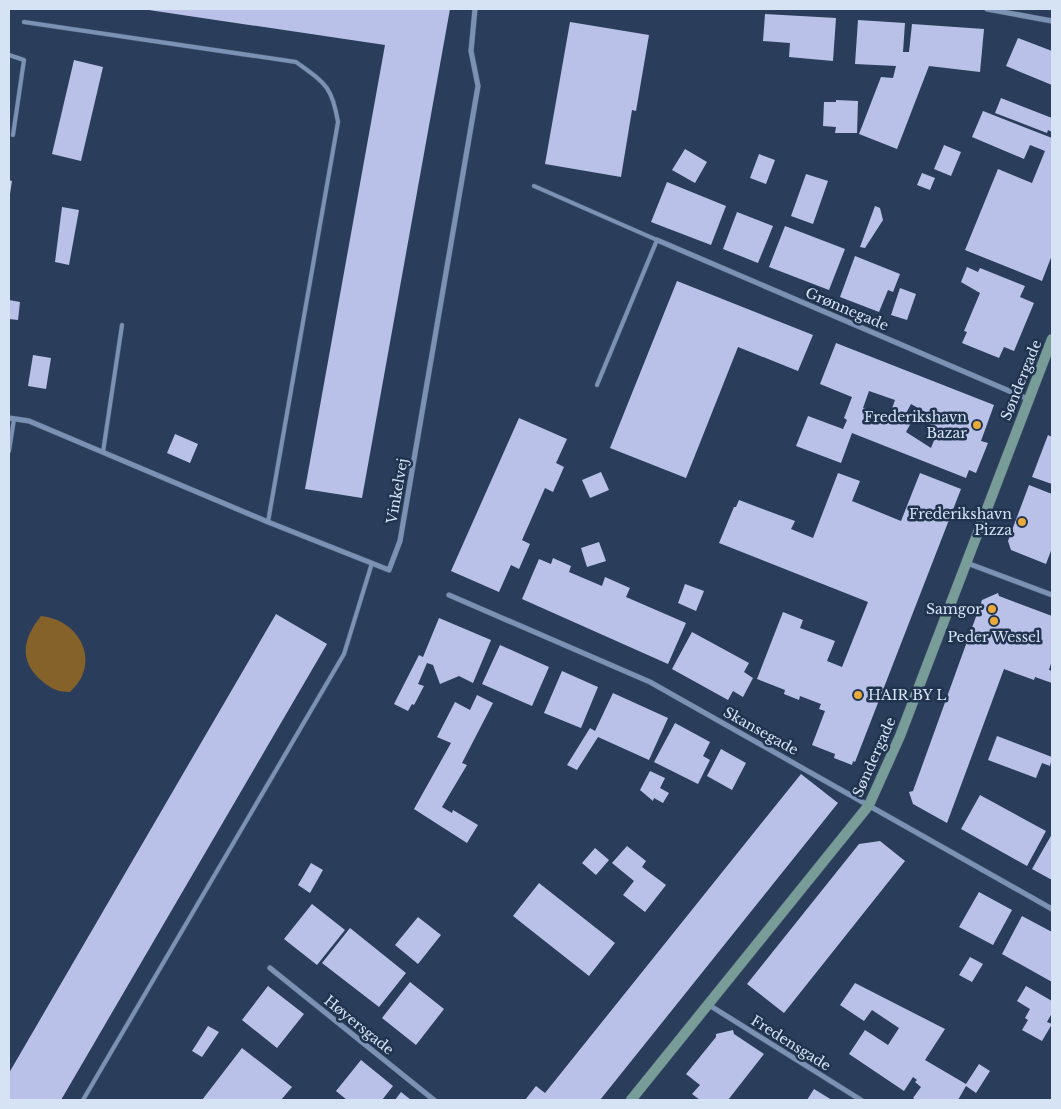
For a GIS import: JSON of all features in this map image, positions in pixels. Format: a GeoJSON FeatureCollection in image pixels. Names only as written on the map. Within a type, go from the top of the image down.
{"type":"FeatureCollection","features":[{"type":"Feature","properties":{"kind":"street","name":"Vinkelvej"},"geometry":{"type":"LineString","coordinates":[[11,418],[30,421],[268,522],[389,570],[400,540],[478,86],[471,51],[475,9]]}},
{"type":"Feature","properties":{"kind":"street"},"geometry":{"type":"LineString","coordinates":[[986,9],[1052,21]]}},
{"type":"Feature","properties":{"kind":"street","name":"Grønnegade"},"geometry":{"type":"LineString","coordinates":[[657,240],[1028,399]]}},
{"type":"Feature","properties":{"kind":"street","name":"Søndergade"},"geometry":{"type":"LineString","coordinates":[[631,1100],[869,805],[900,736],[1052,339]]}},
{"type":"Feature","properties":{"kind":"street"},"geometry":{"type":"LineString","coordinates":[[967,563],[1052,595]]}},
{"type":"Feature","properties":{"kind":"street","name":"Skansegade"},"geometry":{"type":"LineString","coordinates":[[449,595],[650,682],[1052,909]]}},
{"type":"Feature","properties":{"kind":"street","name":"Høyersgade"},"geometry":{"type":"LineString","coordinates":[[270,968],[434,1100]]}},
{"type":"Feature","properties":{"kind":"street","name":"Fredensgade"},"geometry":{"type":"LineString","coordinates":[[709,1005],[861,1100]]}},
{"type":"Feature","properties":{"kind":"lane"},"geometry":{"type":"LineString","coordinates":[[24,22],[296,62],[325,83],[335,100],[338,122],[268,522]]}},
{"type":"Feature","properties":{"kind":"lane"},"geometry":{"type":"LineString","coordinates":[[9,55],[24,60],[13,135]]}},
{"type":"Feature","properties":{"kind":"lane"},"geometry":{"type":"LineString","coordinates":[[534,186],[657,240],[597,384]]}},
{"type":"Feature","properties":{"kind":"lane"},"geometry":{"type":"LineString","coordinates":[[103,452],[122,325]]}},
{"type":"Feature","properties":{"kind":"lane"},"geometry":{"type":"LineString","coordinates":[[9,451],[11,418]]}},
{"type":"Feature","properties":{"kind":"lane"},"geometry":{"type":"LineString","coordinates":[[83,1100],[344,654],[372,563]]}},
{"type":"Feature","properties":{"kind":"shaded area"},"geometry":{"type":"Polygon","coordinates":[[[41,616],[55,619],[67,626],[76,634],[82,645],[85,669],[80,681],[70,692],[52,688],[42,681],[29,666],[26,657],[27,641],[41,616]]]}},
{"type":"Feature","properties":{"kind":"building"},"geometry":{"type":"Polygon","coordinates":[[[142,9],[450,9],[362,498],[305,489],[385,45],[142,9]]]}},
{"type":"Feature","properties":{"kind":"building"},"geometry":{"type":"Polygon","coordinates":[[[765,14],[836,18],[833,61],[789,57],[790,43],[763,41],[765,14]]]}},
{"type":"Feature","properties":{"kind":"building"},"geometry":{"type":"Polygon","coordinates":[[[858,20],[905,23],[903,52],[909,52],[912,24],[984,29],[980,72],[929,66],[897,149],[859,134],[881,77],[893,78],[896,66],[855,64],[858,20]]]}},
{"type":"Feature","properties":{"kind":"building"},"geometry":{"type":"Polygon","coordinates":[[[570,22],[649,35],[636,111],[632,110],[621,177],[545,164],[570,22]]]}},
{"type":"Feature","properties":{"kind":"building"},"geometry":{"type":"Polygon","coordinates":[[[1018,38],[1052,51],[1052,85],[1006,66],[1018,38]]]}},
{"type":"Feature","properties":{"kind":"building"},"geometry":{"type":"Polygon","coordinates":[[[74,60],[103,67],[81,161],[52,154],[74,60]]]}},
{"type":"Feature","properties":{"kind":"building"},"geometry":{"type":"Polygon","coordinates":[[[1001,98],[1052,118],[1052,132],[1048,130],[1047,133],[995,113],[1001,98]]]}},
{"type":"Feature","properties":{"kind":"building"},"geometry":{"type":"Polygon","coordinates":[[[836,100],[858,101],[857,133],[835,133],[836,127],[823,126],[824,102],[836,102],[836,100]]]}},
{"type":"Feature","properties":{"kind":"building"},"geometry":{"type":"Polygon","coordinates":[[[983,111],[1052,138],[1052,255],[1042,281],[965,250],[998,169],[1032,183],[1045,151],[1030,145],[1024,159],[972,137],[983,111]]]}},
{"type":"Feature","properties":{"kind":"building"},"geometry":{"type":"Polygon","coordinates":[[[944,145],[961,152],[951,176],[934,169],[944,145]]]}},
{"type":"Feature","properties":{"kind":"building"},"geometry":{"type":"Polygon","coordinates":[[[685,149],[707,162],[695,183],[672,170],[685,149]]]}},
{"type":"Feature","properties":{"kind":"building"},"geometry":{"type":"Polygon","coordinates":[[[759,154],[775,160],[766,184],[750,178],[759,154]]]}},
{"type":"Feature","properties":{"kind":"building"},"geometry":{"type":"Polygon","coordinates":[[[922,173],[935,178],[930,190],[917,185],[922,173]]]}},
{"type":"Feature","properties":{"kind":"building"},"geometry":{"type":"Polygon","coordinates":[[[806,174],[828,181],[813,224],[791,216],[806,174]]]}},
{"type":"Feature","properties":{"kind":"building"},"geometry":{"type":"Polygon","coordinates":[[[9,180],[12,181],[10,194],[9,194],[9,180]]]}},
{"type":"Feature","properties":{"kind":"building"},"geometry":{"type":"Polygon","coordinates":[[[667,182],[726,206],[711,245],[651,222],[667,182]]]}},
{"type":"Feature","properties":{"kind":"building"},"geometry":{"type":"Polygon","coordinates":[[[875,206],[880,208],[883,220],[865,248],[860,247],[875,206]]]}},
{"type":"Feature","properties":{"kind":"building"},"geometry":{"type":"Polygon","coordinates":[[[62,207],[79,210],[69,265],[55,262],[62,207]]]}},
{"type":"Feature","properties":{"kind":"building"},"geometry":{"type":"Polygon","coordinates":[[[737,212],[773,226],[758,263],[723,249],[737,212]]]}},
{"type":"Feature","properties":{"kind":"building"},"geometry":{"type":"Polygon","coordinates":[[[785,226],[845,249],[829,290],[769,267],[785,226]]]}},
{"type":"Feature","properties":{"kind":"building"},"geometry":{"type":"Polygon","coordinates":[[[855,256],[900,274],[893,292],[888,290],[879,312],[840,297],[855,256]]]}},
{"type":"Feature","properties":{"kind":"building"},"geometry":{"type":"Polygon","coordinates":[[[967,267],[978,272],[980,268],[1025,286],[1020,297],[1034,303],[1014,351],[1004,347],[999,358],[962,343],[967,332],[964,331],[980,293],[961,282],[967,267]]]}},
{"type":"Feature","properties":{"kind":"building"},"geometry":{"type":"Polygon","coordinates":[[[677,281],[813,335],[798,371],[738,347],[686,478],[610,448],[677,281]]]}},
{"type":"Feature","properties":{"kind":"building"},"geometry":{"type":"Polygon","coordinates":[[[900,288],[916,294],[907,320],[891,315],[900,288]]]}},
{"type":"Feature","properties":{"kind":"building"},"geometry":{"type":"Polygon","coordinates":[[[9,300],[20,302],[18,320],[9,319],[9,300]]]}},
{"type":"Feature","properties":{"kind":"building"},"geometry":{"type":"Polygon","coordinates":[[[836,343],[994,405],[981,441],[988,443],[976,473],[969,470],[966,478],[852,433],[841,463],[796,446],[808,416],[843,429],[847,420],[844,418],[852,397],[820,384],[836,343]],[[869,391],[863,408],[889,417],[895,400],[869,391]],[[911,404],[904,417],[912,421],[906,432],[931,448],[939,428],[929,427],[934,417],[911,404]]]}},
{"type":"Feature","properties":{"kind":"building"},"geometry":{"type":"Polygon","coordinates":[[[33,355],[51,358],[46,389],[28,386],[33,355]]]}},
{"type":"Feature","properties":{"kind":"building"},"geometry":{"type":"Polygon","coordinates":[[[519,418],[567,439],[556,463],[564,467],[553,492],[545,488],[522,540],[530,544],[519,569],[511,565],[499,592],[451,571],[519,418]]]}},
{"type":"Feature","properties":{"kind":"building"},"geometry":{"type":"Polygon","coordinates":[[[175,434],[198,444],[190,463],[167,453],[175,434]]]}},
{"type":"Feature","properties":{"kind":"building"},"geometry":{"type":"Polygon","coordinates":[[[1048,435],[1052,437],[1052,484],[1032,477],[1048,435]]]}},
{"type":"Feature","properties":{"kind":"building"},"geometry":{"type":"Polygon","coordinates":[[[601,472],[609,490],[590,498],[582,480],[601,472]]]}},
{"type":"Feature","properties":{"kind":"building"},"geometry":{"type":"Polygon","coordinates":[[[838,473],[860,481],[852,501],[901,521],[920,473],[961,489],[855,762],[853,761],[852,765],[834,758],[835,754],[812,745],[825,711],[819,709],[821,704],[800,696],[799,700],[784,694],[785,690],[757,679],[783,612],[803,620],[800,628],[835,641],[827,661],[842,667],[868,602],[719,543],[734,507],[736,507],[739,500],[795,521],[791,529],[813,538],[838,473]]]}},
{"type":"Feature","properties":{"kind":"building"},"geometry":{"type":"Polygon","coordinates":[[[1029,485],[1052,494],[1052,548],[1046,564],[1011,550],[1008,541],[1029,485]]]}},
{"type":"Feature","properties":{"kind":"building"},"geometry":{"type":"Polygon","coordinates":[[[599,542],[606,561],[587,567],[581,548],[599,542]]]}},
{"type":"Feature","properties":{"kind":"building"},"geometry":{"type":"Polygon","coordinates":[[[553,558],[571,566],[569,572],[602,586],[605,577],[630,588],[626,597],[686,623],[668,664],[522,599],[539,559],[551,564],[553,558]]]}},
{"type":"Feature","properties":{"kind":"building"},"geometry":{"type":"Polygon","coordinates":[[[685,584],[704,591],[696,611],[678,603],[685,584]]]}},
{"type":"Feature","properties":{"kind":"building"},"geometry":{"type":"Polygon","coordinates":[[[998,593],[999,596],[1052,616],[1052,660],[1049,670],[1052,671],[1052,683],[1035,677],[1034,680],[1004,669],[947,823],[913,804],[909,792],[913,791],[982,600],[998,593]]]}},
{"type":"Feature","properties":{"kind":"building"},"geometry":{"type":"Polygon","coordinates":[[[276,614],[327,644],[61,1100],[9,1100],[9,1073],[276,614]]]}},
{"type":"Feature","properties":{"kind":"building"},"geometry":{"type":"Polygon","coordinates":[[[439,618],[491,640],[473,683],[459,676],[440,684],[433,665],[427,663],[418,684],[424,686],[414,705],[412,704],[408,711],[394,704],[419,655],[423,657],[439,618]]]}},
{"type":"Feature","properties":{"kind":"building"},"geometry":{"type":"Polygon","coordinates":[[[692,632],[749,663],[744,672],[753,678],[743,697],[733,691],[728,700],[672,669],[692,632]]]}},
{"type":"Feature","properties":{"kind":"building"},"geometry":{"type":"Polygon","coordinates":[[[500,645],[549,667],[532,706],[482,684],[500,645]]]}},
{"type":"Feature","properties":{"kind":"building"},"geometry":{"type":"Polygon","coordinates":[[[562,671],[598,687],[581,728],[544,713],[562,671]]]}},
{"type":"Feature","properties":{"kind":"building"},"geometry":{"type":"Polygon","coordinates":[[[613,693],[668,718],[649,760],[598,737],[577,770],[567,765],[590,728],[595,731],[613,693]]]}},
{"type":"Feature","properties":{"kind":"building"},"geometry":{"type":"Polygon","coordinates":[[[477,695],[493,703],[462,763],[467,765],[442,807],[452,813],[453,810],[478,825],[467,843],[414,809],[451,743],[437,737],[455,702],[470,710],[477,695]]]}},
{"type":"Feature","properties":{"kind":"building"},"geometry":{"type":"Polygon","coordinates":[[[675,723],[710,742],[703,756],[710,760],[698,784],[654,762],[675,723]]]}},
{"type":"Feature","properties":{"kind":"building"},"geometry":{"type":"Polygon","coordinates":[[[997,736],[1052,757],[1050,766],[1042,763],[1036,778],[988,760],[997,736]]]}},
{"type":"Feature","properties":{"kind":"building"},"geometry":{"type":"Polygon","coordinates":[[[721,749],[746,763],[732,790],[707,776],[721,749]]]}},
{"type":"Feature","properties":{"kind":"building"},"geometry":{"type":"Polygon","coordinates":[[[650,771],[665,778],[660,788],[669,793],[663,803],[654,798],[653,801],[640,790],[650,771]]]}},
{"type":"Feature","properties":{"kind":"building"},"geometry":{"type":"Polygon","coordinates":[[[801,774],[838,803],[600,1100],[525,1100],[536,1086],[545,1093],[801,774]]]}},
{"type":"Feature","properties":{"kind":"building"},"geometry":{"type":"Polygon","coordinates":[[[980,795],[1046,831],[1027,866],[961,829],[980,795]]]}},
{"type":"Feature","properties":{"kind":"building"},"geometry":{"type":"Polygon","coordinates":[[[1052,834],[1052,880],[1032,869],[1052,834]]]}},
{"type":"Feature","properties":{"kind":"building"},"geometry":{"type":"Polygon","coordinates":[[[880,841],[905,861],[784,1013],[747,984],[859,844],[880,841]]]}},
{"type":"Feature","properties":{"kind":"building"},"geometry":{"type":"Polygon","coordinates":[[[627,846],[646,861],[642,867],[666,885],[645,912],[623,895],[634,881],[612,863],[627,846]]]}},
{"type":"Feature","properties":{"kind":"building"},"geometry":{"type":"Polygon","coordinates":[[[595,848],[609,860],[596,875],[582,863],[595,848]]]}},
{"type":"Feature","properties":{"kind":"building"},"geometry":{"type":"Polygon","coordinates":[[[311,863],[323,870],[310,893],[298,885],[311,863]]]}},
{"type":"Feature","properties":{"kind":"building"},"geometry":{"type":"Polygon","coordinates":[[[539,883],[615,943],[589,976],[513,916],[539,883]]]}},
{"type":"Feature","properties":{"kind":"building"},"geometry":{"type":"Polygon","coordinates":[[[979,892],[1012,910],[993,945],[959,927],[979,892]]]}},
{"type":"Feature","properties":{"kind":"building"},"geometry":{"type":"Polygon","coordinates":[[[312,904],[345,930],[317,965],[284,939],[312,904]]]}},
{"type":"Feature","properties":{"kind":"building"},"geometry":{"type":"Polygon","coordinates":[[[1022,916],[1052,932],[1052,982],[1002,954],[1022,916]]]}},
{"type":"Feature","properties":{"kind":"building"},"geometry":{"type":"Polygon","coordinates":[[[418,917],[441,935],[418,964],[395,945],[418,917]]]}},
{"type":"Feature","properties":{"kind":"building"},"geometry":{"type":"Polygon","coordinates":[[[350,928],[406,973],[379,1007],[322,963],[350,928]]]}},
{"type":"Feature","properties":{"kind":"building"},"geometry":{"type":"Polygon","coordinates":[[[970,957],[983,964],[972,982],[959,975],[970,957]]]}},
{"type":"Feature","properties":{"kind":"building"},"geometry":{"type":"Polygon","coordinates":[[[410,982],[444,1009],[416,1045],[382,1018],[410,982]]]}},
{"type":"Feature","properties":{"kind":"building"},"geometry":{"type":"Polygon","coordinates":[[[855,983],[945,1029],[925,1060],[966,1084],[979,1064],[990,1071],[976,1093],[966,1086],[958,1100],[916,1100],[913,1098],[921,1087],[915,1082],[917,1080],[913,1077],[904,1091],[849,1054],[865,1030],[888,1045],[899,1028],[872,1010],[864,1021],[840,1005],[855,983]]]}},
{"type":"Feature","properties":{"kind":"building"},"geometry":{"type":"Polygon","coordinates":[[[268,986],[304,1014],[277,1048],[242,1020],[268,986]]]}},
{"type":"Feature","properties":{"kind":"building"},"geometry":{"type":"Polygon","coordinates":[[[1026,986],[1052,1001],[1052,1013],[1047,1022],[1052,1024],[1042,1041],[1022,1030],[1028,1020],[1025,1018],[1030,1009],[1017,1001],[1026,986]]]}},
{"type":"Feature","properties":{"kind":"building"},"geometry":{"type":"Polygon","coordinates":[[[208,1026],[219,1032],[202,1057],[192,1051],[208,1026]]]}},
{"type":"Feature","properties":{"kind":"building"},"geometry":{"type":"Polygon","coordinates":[[[733,1030],[734,1034],[764,1054],[728,1100],[700,1100],[692,1094],[700,1085],[686,1074],[716,1037],[716,1034],[733,1030]]]}},
{"type":"Feature","properties":{"kind":"building"},"geometry":{"type":"Polygon","coordinates":[[[242,1048],[292,1087],[281,1100],[202,1100],[242,1048]]]}},
{"type":"Feature","properties":{"kind":"building"},"geometry":{"type":"Polygon","coordinates":[[[361,1060],[393,1086],[382,1100],[347,1100],[336,1091],[361,1060]]]}},
{"type":"Feature","properties":{"kind":"building"},"geometry":{"type":"Polygon","coordinates":[[[814,1089],[832,1100],[807,1100],[814,1089]]]}},
{"type":"Feature","properties":{"kind":"building"},"geometry":{"type":"Polygon","coordinates":[[[401,1092],[411,1100],[395,1100],[401,1092]]]}},
{"type":"Feature","properties":{"kind":"place","name":"Frederikshavn Bazar"},"geometry":{"type":"Point","coordinates":[977,425]}},
{"type":"Feature","properties":{"kind":"place","name":"Frederikshavn Pizza"},"geometry":{"type":"Point","coordinates":[1022,522]}},
{"type":"Feature","properties":{"kind":"place","name":"Samgor"},"geometry":{"type":"Point","coordinates":[992,609]}},
{"type":"Feature","properties":{"kind":"place","name":"Peder Wessel"},"geometry":{"type":"Point","coordinates":[994,621]}},
{"type":"Feature","properties":{"kind":"place","name":"HAIR BY L"},"geometry":{"type":"Point","coordinates":[858,695]}}]}
